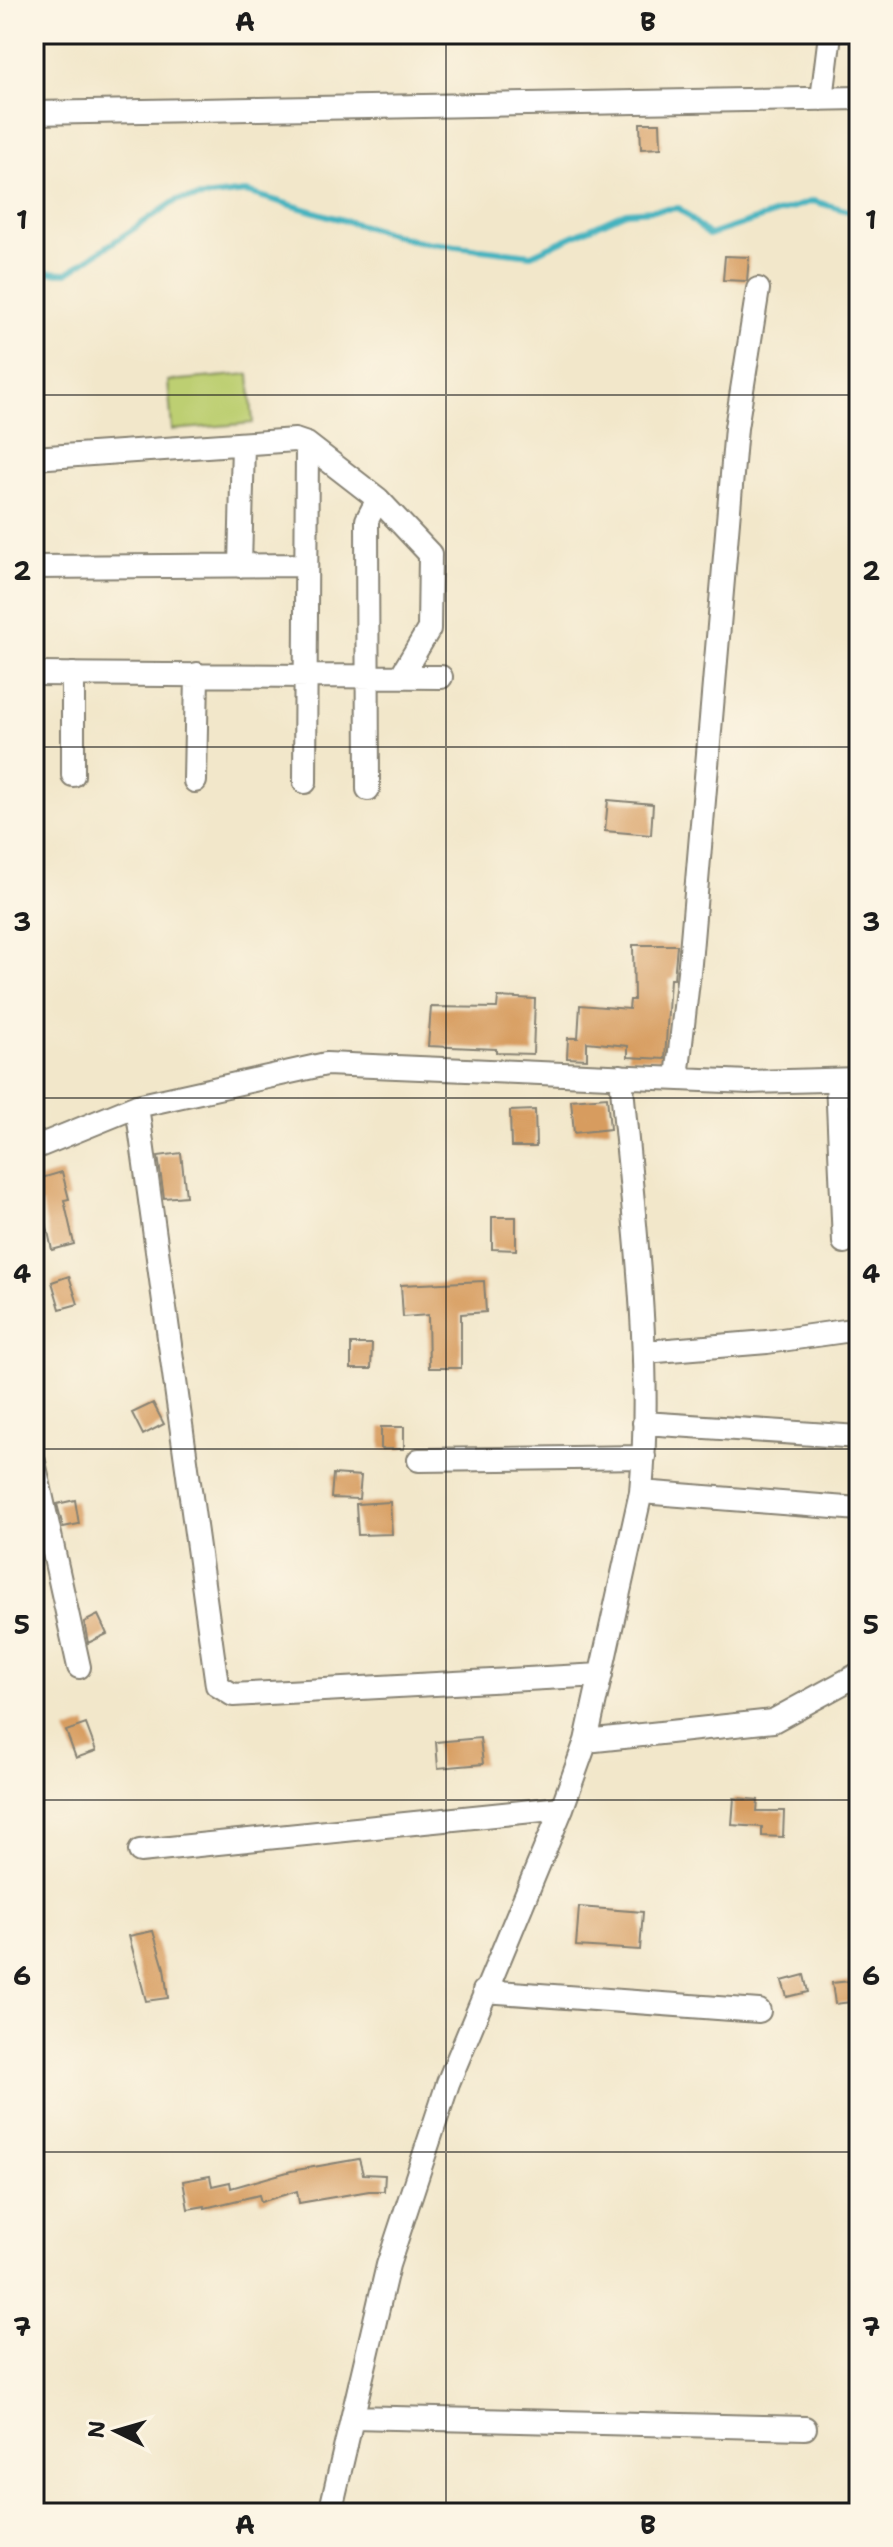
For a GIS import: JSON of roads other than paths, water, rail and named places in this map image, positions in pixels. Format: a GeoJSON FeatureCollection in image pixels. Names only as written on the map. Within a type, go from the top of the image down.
{"type":"FeatureCollection","features":[{"type":"Feature","properties":{"kind":"street"},"geometry":{"type":"LineString","coordinates":[[822,99],[830,34]]}},
{"type":"Feature","properties":{"kind":"street"},"geometry":{"type":"LineString","coordinates":[[34,113],[859,98]]}},
{"type":"Feature","properties":{"kind":"street"},"geometry":{"type":"LineString","coordinates":[[677,1078],[690,963],[736,428],[758,289]]}},
{"type":"Feature","properties":{"kind":"street"},"geometry":{"type":"LineString","coordinates":[[34,458],[295,440],[307,444],[378,499],[430,554],[429,629],[401,676]]}},
{"type":"Feature","properties":{"kind":"street"},"geometry":{"type":"LineString","coordinates":[[240,566],[243,444]]}},
{"type":"Feature","properties":{"kind":"street"},"geometry":{"type":"LineString","coordinates":[[305,782],[307,444]]}},
{"type":"Feature","properties":{"kind":"street"},"geometry":{"type":"LineString","coordinates":[[368,789],[367,520],[378,499]]}},
{"type":"Feature","properties":{"kind":"street"},"geometry":{"type":"LineString","coordinates":[[34,567],[306,565]]}},
{"type":"Feature","properties":{"kind":"street"},"geometry":{"type":"LineString","coordinates":[[34,674],[441,677]]}},
{"type":"Feature","properties":{"kind":"street"},"geometry":{"type":"LineString","coordinates":[[73,674],[73,775]]}},
{"type":"Feature","properties":{"kind":"street"},"geometry":{"type":"LineString","coordinates":[[195,781],[197,674]]}},
{"type":"Feature","properties":{"kind":"street"},"geometry":{"type":"LineString","coordinates":[[34,1148],[137,1106],[326,1064],[749,1082],[848,1080],[844,1242]]}},
{"type":"Feature","properties":{"kind":"street"},"geometry":{"type":"LineString","coordinates":[[330,2513],[388,2265],[448,2083],[562,1808],[586,1741],[641,1492],[645,1352],[621,1076]]}},
{"type":"Feature","properties":{"kind":"street"},"geometry":{"type":"LineString","coordinates":[[137,1106],[217,1685],[233,1695],[601,1675]]}},
{"type":"Feature","properties":{"kind":"street"},"geometry":{"type":"LineString","coordinates":[[645,1352],[767,1342],[859,1329]]}},
{"type":"Feature","properties":{"kind":"street"},"geometry":{"type":"LineString","coordinates":[[644,1423],[859,1437]]}},
{"type":"Feature","properties":{"kind":"street"},"geometry":{"type":"LineString","coordinates":[[419,1460],[644,1457]]}},
{"type":"Feature","properties":{"kind":"street"},"geometry":{"type":"LineString","coordinates":[[34,1462],[79,1667]]}},
{"type":"Feature","properties":{"kind":"street"},"geometry":{"type":"LineString","coordinates":[[641,1492],[859,1509]]}},
{"type":"Feature","properties":{"kind":"street"},"geometry":{"type":"LineString","coordinates":[[586,1741],[773,1721],[859,1674]]}},
{"type":"Feature","properties":{"kind":"street"},"geometry":{"type":"LineString","coordinates":[[140,1851],[562,1808]]}},
{"type":"Feature","properties":{"kind":"street"},"geometry":{"type":"LineString","coordinates":[[484,1991],[759,2011]]}},
{"type":"Feature","properties":{"kind":"street"},"geometry":{"type":"LineString","coordinates":[[353,2417],[805,2428]]}},
{"type":"Feature","properties":{"kind":"waterway"},"geometry":{"type":"LineString","coordinates":[[34,272],[67,273],[177,200],[246,192],[415,241],[531,255],[626,212],[679,208],[709,235],[813,201],[859,214]]}}]}
